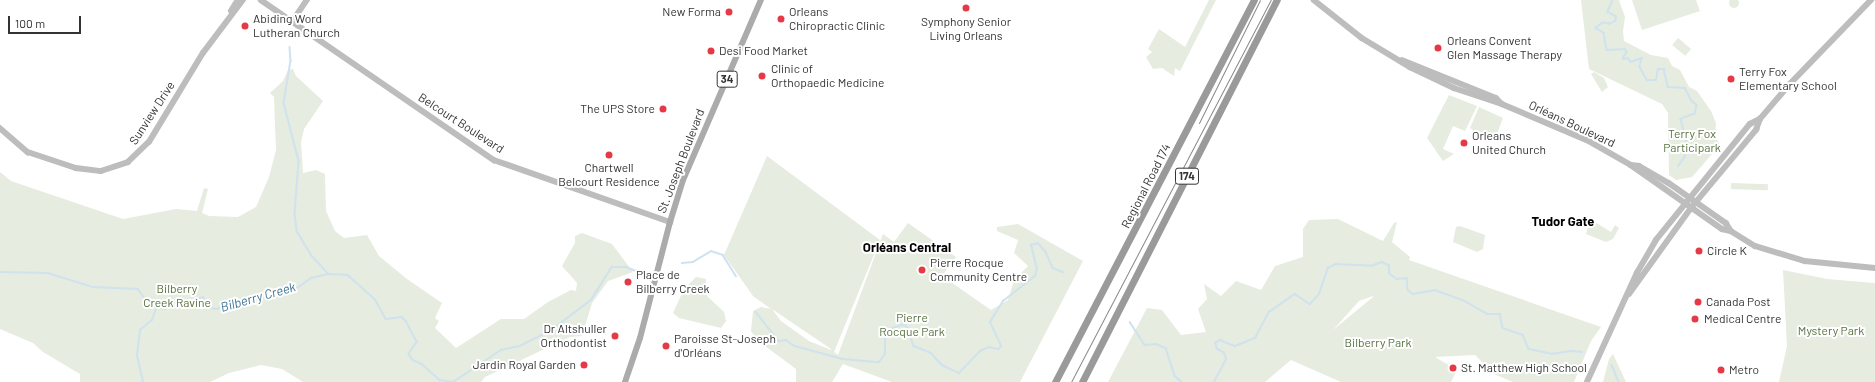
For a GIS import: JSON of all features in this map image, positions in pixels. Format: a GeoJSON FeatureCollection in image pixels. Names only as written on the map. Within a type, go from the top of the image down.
{"type":"FeatureCollection","features":[{"type":"Feature","properties":{"kind":"highway","name":"Regional Road 174"},"geometry":{"type":"LineString","coordinates":[[1055,382],[1254,0]]}},
{"type":"Feature","properties":{"kind":"highway","name":"174"},"geometry":{"type":"LineString","coordinates":[[1082,382],[1276,0]]}},
{"type":"Feature","properties":{"kind":"main road","name":"Sunview Drive"},"geometry":{"type":"LineString","coordinates":[[230,16],[238,0]]}},
{"type":"Feature","properties":{"kind":"main road","name":"Sunview Drive"},"geometry":{"type":"LineString","coordinates":[[0,128],[28,152],[76,168],[101,171],[123,164],[139,154],[149,142],[186,80],[230,16],[243,0]]}},
{"type":"Feature","properties":{"kind":"main road","name":"Belcourt Boulevard"},"geometry":{"type":"LineString","coordinates":[[261,0],[494,160],[670,222]]}},
{"type":"Feature","properties":{"kind":"main road"},"geometry":{"type":"LineString","coordinates":[[292,22],[307,0]]}},
{"type":"Feature","properties":{"kind":"main road","name":"St. Joseph Boulevard"},"geometry":{"type":"LineString","coordinates":[[625,382],[645,321],[670,222],[685,175],[761,0]]}},
{"type":"Feature","properties":{"kind":"main road","name":"Orléans Boulevard"},"geometry":{"type":"LineString","coordinates":[[1314,0],[1362,38],[1397,59],[1412,62],[1496,98],[1502,104],[1586,140],[1631,165],[1722,229],[1731,231],[1755,246],[1787,258],[1875,268]]}},
{"type":"Feature","properties":{"kind":"main road"},"geometry":{"type":"LineString","coordinates":[[1630,294],[1696,201],[1756,130],[1760,119],[1789,85],[1871,0]]}},
{"type":"Feature","properties":{"kind":"main road"},"geometry":{"type":"LineString","coordinates":[[1587,382],[1630,294],[1637,273],[1656,240],[1684,203],[1750,124],[1760,119]]}},
{"type":"Feature","properties":{"kind":"main road","name":"Orléans Boulevard"},"geometry":{"type":"LineString","coordinates":[[1631,165],[1654,174],[1690,197],[1726,223],[1731,231]]}},
{"type":"Feature","properties":{"kind":"green space"},"geometry":{"type":"Polygon","coordinates":[[[1734,-2],[1739,3],[1734,8],[1729,3],[1734,-2]]]}},
{"type":"Feature","properties":{"kind":"green space"},"geometry":{"type":"Polygon","coordinates":[[[1209,0],[1216,0],[1180,71],[1175,68],[1174,76],[1162,68],[1153,69],[1146,57],[1152,52],[1148,49],[1159,29],[1185,47],[1209,0]]]}},
{"type":"Feature","properties":{"kind":"green space","name":"Terry Fox Participark"},"geometry":{"type":"Polygon","coordinates":[[[1581,0],[1619,0],[1625,17],[1623,31],[1624,41],[1651,55],[1668,58],[1672,66],[1680,70],[1689,87],[1697,91],[1711,111],[1716,123],[1715,136],[1720,145],[1692,177],[1676,180],[1669,175],[1668,113],[1662,104],[1589,69],[1581,0]]]}},
{"type":"Feature","properties":{"kind":"green space"},"geometry":{"type":"Polygon","coordinates":[[[1632,0],[1696,0],[1700,11],[1642,30],[1632,0]]]}},
{"type":"Feature","properties":{"kind":"green space"},"geometry":{"type":"Polygon","coordinates":[[[1678,38],[1691,49],[1685,56],[1672,45],[1678,38]]]}},
{"type":"Feature","properties":{"kind":"green space","name":"Bilberry Creek Ravine"},"geometry":{"type":"Polygon","coordinates":[[[293,69],[296,76],[323,101],[304,129],[301,142],[303,173],[316,170],[325,174],[326,211],[335,231],[344,238],[367,235],[379,256],[407,279],[442,303],[435,318],[439,321],[435,328],[456,348],[501,319],[524,319],[548,302],[571,290],[576,291],[577,283],[562,266],[575,243],[575,236],[582,233],[612,244],[633,272],[608,281],[592,303],[582,336],[570,337],[485,377],[481,382],[303,382],[282,369],[261,365],[229,373],[210,382],[80,382],[80,374],[43,352],[33,343],[0,329],[0,172],[11,181],[123,219],[176,209],[197,211],[204,188],[208,189],[202,213],[209,216],[238,217],[256,207],[269,177],[276,150],[274,97],[270,93],[283,81],[288,70],[293,69]]]}},
{"type":"Feature","properties":{"kind":"green space"},"geometry":{"type":"Polygon","coordinates":[[[1594,72],[1604,78],[1608,87],[1602,92],[1591,74],[1594,72]]]}},
{"type":"Feature","properties":{"kind":"green space"},"geometry":{"type":"Polygon","coordinates":[[[1449,95],[1477,106],[1465,131],[1453,126],[1443,149],[1454,154],[1443,161],[1427,138],[1449,95]]]}},
{"type":"Feature","properties":{"kind":"green space"},"geometry":{"type":"Polygon","coordinates":[[[1479,107],[1503,118],[1495,139],[1491,138],[1489,142],[1472,134],[1473,130],[1470,128],[1479,107]]]}},
{"type":"Feature","properties":{"kind":"green space","name":"Pierre Rocque Park"},"geometry":{"type":"Polygon","coordinates":[[[767,156],[880,240],[834,352],[838,355],[883,234],[894,242],[908,223],[956,257],[942,276],[991,310],[1008,300],[1014,280],[1028,266],[1014,253],[1018,240],[997,231],[997,227],[1018,224],[1083,261],[1020,382],[892,382],[843,364],[832,382],[796,382],[796,369],[757,340],[751,331],[753,311],[761,307],[771,309],[753,296],[724,255],[767,156]],[[772,309],[781,321],[809,341],[831,349],[772,309]]]}},
{"type":"Feature","properties":{"kind":"green space"},"geometry":{"type":"Polygon","coordinates":[[[1731,183],[1768,184],[1768,190],[1731,189],[1731,183]]]}},
{"type":"Feature","properties":{"kind":"green space","name":"Bilberry Park"},"geometry":{"type":"Polygon","coordinates":[[[1338,219],[1383,241],[1394,223],[1397,222],[1392,242],[1410,257],[1409,260],[1601,327],[1591,341],[1574,382],[1513,382],[1494,374],[1475,355],[1435,357],[1457,370],[1451,382],[1341,382],[1291,360],[1265,382],[1108,382],[1147,308],[1162,310],[1181,335],[1206,332],[1198,309],[1207,299],[1204,284],[1221,296],[1236,281],[1261,290],[1275,266],[1303,257],[1303,229],[1309,220],[1338,219]],[[1373,297],[1359,301],[1333,330],[1373,297]]]}},
{"type":"Feature","properties":{"kind":"green space"},"geometry":{"type":"Polygon","coordinates":[[[1590,219],[1611,232],[1615,225],[1619,228],[1613,239],[1606,242],[1586,234],[1590,219]]]}},
{"type":"Feature","properties":{"kind":"green space"},"geometry":{"type":"Polygon","coordinates":[[[1460,226],[1485,235],[1483,249],[1477,252],[1453,242],[1456,227],[1460,226]]]}},
{"type":"Feature","properties":{"kind":"green space","name":"Mystery Park"},"geometry":{"type":"Polygon","coordinates":[[[1783,270],[1827,279],[1875,283],[1875,382],[1779,382],[1787,346],[1783,270]]]}},
{"type":"Feature","properties":{"kind":"green space"},"geometry":{"type":"Polygon","coordinates":[[[696,277],[706,279],[707,296],[724,312],[726,321],[721,328],[679,318],[673,313],[684,289],[696,277]]]}},
{"type":"Feature","properties":{"kind":"green space"},"geometry":{"type":"Polygon","coordinates":[[[1613,354],[1626,382],[1603,382],[1609,359],[1613,354]]]}},
{"type":"Feature","properties":{"kind":"waterway"},"geometry":{"type":"LineString","coordinates":[[1613,0],[1608,12],[1616,16],[1616,21],[1610,24],[1603,23],[1596,28],[1604,33],[1607,50],[1625,49],[1627,52],[1623,59],[1628,58],[1631,62],[1642,58],[1640,67],[1647,80],[1656,80],[1658,69],[1664,69],[1668,87],[1685,88],[1692,101],[1697,105],[1695,114],[1681,119],[1687,143],[1685,157],[1679,166]]}},
{"type":"Feature","properties":{"kind":"waterway"},"geometry":{"type":"LineString","coordinates":[[290,47],[291,61],[284,103],[299,161],[295,214],[297,231],[312,256],[328,273]]}},
{"type":"Feature","properties":{"kind":"waterway","name":"Bilberry Creek"},"geometry":{"type":"LineString","coordinates":[[756,312],[779,341],[786,340],[795,346],[843,359],[879,362],[885,354],[885,331],[904,324],[908,328],[914,346],[931,353],[942,365],[959,373],[980,351],[989,347],[998,349],[1001,346],[990,322],[1003,301],[1035,276],[1037,269],[1031,245],[1038,243],[1046,252],[1053,268],[1063,272]]}},
{"type":"Feature","properties":{"kind":"waterway"},"geometry":{"type":"LineString","coordinates":[[682,263],[693,262],[711,251],[723,255],[736,276]]}},
{"type":"Feature","properties":{"kind":"waterway","name":"Bilberry Creek"},"geometry":{"type":"LineString","coordinates":[[1214,382],[1226,359],[1224,353],[1217,349],[1215,343],[1220,340],[1235,346],[1255,338],[1269,312],[1295,294],[1310,304],[1319,294],[1328,268],[1336,264],[1371,266],[1382,262],[1389,265],[1390,274],[1397,279],[1407,278],[1408,290],[1413,294],[1435,290],[1463,300],[1487,314],[1500,314],[1503,328],[1523,335],[1529,349],[1552,354],[1572,351],[1582,352]]}},
{"type":"Feature","properties":{"kind":"waterway","name":"Bilberry Creek"},"geometry":{"type":"LineString","coordinates":[[0,272],[48,273],[93,287],[138,289],[150,305],[165,309],[169,301],[178,299],[186,303],[203,297],[211,308],[217,309],[236,301],[269,297],[296,289],[311,278],[329,274],[348,275],[375,299],[386,319],[402,317],[406,321],[417,342],[409,354],[413,360],[422,364],[440,380],[453,382],[501,350],[520,346],[550,331],[591,300],[612,267],[626,267],[642,273]]}},
{"type":"Feature","properties":{"kind":"waterway"},"geometry":{"type":"LineString","coordinates":[[143,382],[137,355],[140,330],[152,320],[157,306]]}},
{"type":"Feature","properties":{"kind":"waterway","name":"Bilberry Creek"},"geometry":{"type":"LineString","coordinates":[[1130,322],[1145,345],[1156,344],[1166,348],[1175,376],[1182,382]]}},
{"type":"Feature","properties":{"kind":"waterway","name":"Bilberry Creek"},"geometry":{"type":"LineString","coordinates":[[1612,365],[1619,382]]}},
{"type":"Feature","properties":{"kind":"tram line"},"geometry":{"type":"LineString","coordinates":[[1199,123],[1260,0]]}},
{"type":"Feature","properties":{"kind":"tram line"},"geometry":{"type":"LineString","coordinates":[[1071,382],[1271,0]]}},
{"type":"Feature","properties":{"kind":"place","name":"Symphony Senior Living Orleans"},"geometry":{"type":"Point","coordinates":[966,8]}},
{"type":"Feature","properties":{"kind":"place","name":"New Forma"},"geometry":{"type":"Point","coordinates":[729,12]}},
{"type":"Feature","properties":{"kind":"place","name":"Orleans Chiropractic Clinic"},"geometry":{"type":"Point","coordinates":[781,19]}},
{"type":"Feature","properties":{"kind":"place","name":"Abiding Word Lutheran Church"},"geometry":{"type":"Point","coordinates":[245,26]}},
{"type":"Feature","properties":{"kind":"place","name":"Orleans Convent Glen Massage Therapy"},"geometry":{"type":"Point","coordinates":[1438,48]}},
{"type":"Feature","properties":{"kind":"place","name":"Desi Food Market"},"geometry":{"type":"Point","coordinates":[711,51]}},
{"type":"Feature","properties":{"kind":"place","name":"Clinic of Orthopaedic Medicine"},"geometry":{"type":"Point","coordinates":[762,76]}},
{"type":"Feature","properties":{"kind":"place","name":"Terry Fox Elementary School"},"geometry":{"type":"Point","coordinates":[1731,79]}},
{"type":"Feature","properties":{"kind":"place","name":"The UPS Store"},"geometry":{"type":"Point","coordinates":[663,109]}},
{"type":"Feature","properties":{"kind":"place","name":"Orleans United Church"},"geometry":{"type":"Point","coordinates":[1464,143]}},
{"type":"Feature","properties":{"kind":"place","name":"Chartwell Belcourt Residence"},"geometry":{"type":"Point","coordinates":[609,155]}},
{"type":"Feature","properties":{"kind":"place","name":"Circle K"},"geometry":{"type":"Point","coordinates":[1699,251]}},
{"type":"Feature","properties":{"kind":"place","name":"Pierre Rocque Community Centre"},"geometry":{"type":"Point","coordinates":[922,270]}},
{"type":"Feature","properties":{"kind":"place","name":"Place de Bilberry Creek"},"geometry":{"type":"Point","coordinates":[628,282]}},
{"type":"Feature","properties":{"kind":"place","name":"Canada Post"},"geometry":{"type":"Point","coordinates":[1698,302]}},
{"type":"Feature","properties":{"kind":"place","name":"Medical Centre"},"geometry":{"type":"Point","coordinates":[1695,319]}},
{"type":"Feature","properties":{"kind":"place","name":"Dr Altshuller Orthodontist"},"geometry":{"type":"Point","coordinates":[615,336]}},
{"type":"Feature","properties":{"kind":"place","name":"Paroisse St-Joseph d'Orléans"},"geometry":{"type":"Point","coordinates":[666,346]}},
{"type":"Feature","properties":{"kind":"place","name":"Jardin Royal Garden"},"geometry":{"type":"Point","coordinates":[584,365]}},
{"type":"Feature","properties":{"kind":"place","name":"St. Matthew High School"},"geometry":{"type":"Point","coordinates":[1453,368]}},
{"type":"Feature","properties":{"kind":"place","name":"Metro"},"geometry":{"type":"Point","coordinates":[1721,370]}},
{"type":"Feature","properties":{"kind":"district","name":"Tudor Gate"},"geometry":{"type":"Point","coordinates":[1563,221]}},
{"type":"Feature","properties":{"kind":"district","name":"Orléans Central"},"geometry":{"type":"Point","coordinates":[907,247]}}]}
